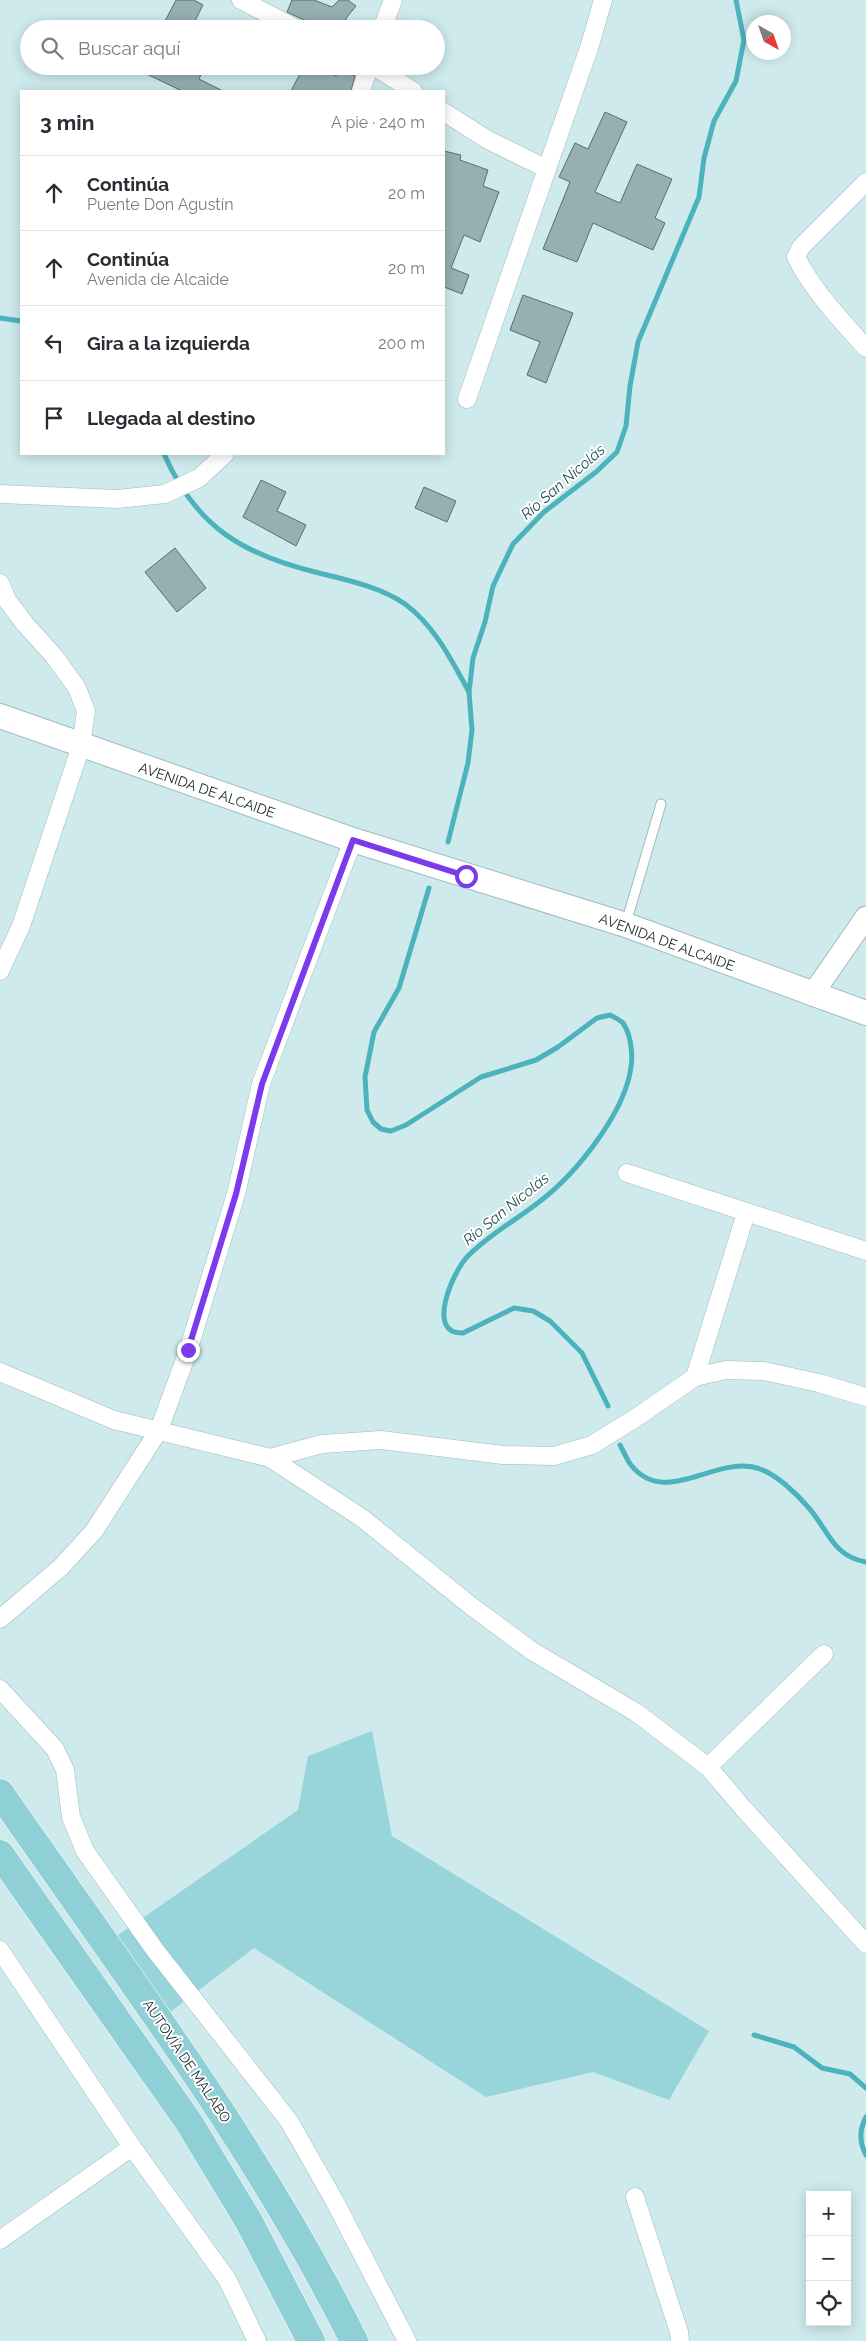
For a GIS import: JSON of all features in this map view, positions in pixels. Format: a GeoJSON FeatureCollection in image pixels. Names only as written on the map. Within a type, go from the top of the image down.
{"type":"FeatureCollection","features":[{"type":"Feature","properties":{"kind":"main road","name":"AVENIDA DE ALCAIDE"},"geometry":{"type":"LineString","coordinates":[[0,716],[353,840],[626,925],[812,995],[866,1013]]}},
{"type":"Feature","properties":{"kind":"main road","name":"AUTOVÍA DE MALABO"},"geometry":{"type":"LineString","coordinates":[[0,1793],[216,2102],[329,2292],[354,2341]]}},
{"type":"Feature","properties":{"kind":"main road"},"geometry":{"type":"LineString","coordinates":[[0,1854],[188,2121],[248,2220],[311,2341]]}},
{"type":"Feature","properties":{"kind":"street"},"geometry":{"type":"LineString","coordinates":[[241,0],[280,20]]}},
{"type":"Feature","properties":{"kind":"street"},"geometry":{"type":"LineString","coordinates":[[385,20],[392,0]]}},
{"type":"Feature","properties":{"kind":"street"},"geometry":{"type":"LineString","coordinates":[[467,399],[604,0]]}},
{"type":"Feature","properties":{"kind":"street"},"geometry":{"type":"LineString","coordinates":[[361,90],[366,75]]}},
{"type":"Feature","properties":{"kind":"street"},"geometry":{"type":"LineString","coordinates":[[388,75],[412,90]]}},
{"type":"Feature","properties":{"kind":"street"},"geometry":{"type":"LineString","coordinates":[[445,113],[488,140],[547,169]]}},
{"type":"Feature","properties":{"kind":"street"},"geometry":{"type":"LineString","coordinates":[[866,182],[801,247],[796,257],[801,268],[835,314],[866,348]]}},
{"type":"Feature","properties":{"kind":"street"},"geometry":{"type":"LineString","coordinates":[[0,494],[117,499],[165,494],[199,478],[224,455]]}},
{"type":"Feature","properties":{"kind":"street"},"geometry":{"type":"LineString","coordinates":[[0,582],[7,600],[24,624],[54,656],[77,688],[86,711],[81,746],[21,926],[0,971]]}},
{"type":"Feature","properties":{"kind":"street"},"geometry":{"type":"LineString","coordinates":[[0,1619],[61,1567],[94,1532],[159,1430],[188,1350],[236,1194],[262,1084],[353,840]]}},
{"type":"Feature","properties":{"kind":"street"},"geometry":{"type":"LineString","coordinates":[[812,995],[866,918]]}},
{"type":"Feature","properties":{"kind":"street"},"geometry":{"type":"LineString","coordinates":[[627,1173],[866,1251]]}},
{"type":"Feature","properties":{"kind":"street"},"geometry":{"type":"LineString","coordinates":[[695,1377],[746,1213]]}},
{"type":"Feature","properties":{"kind":"street"},"geometry":{"type":"LineString","coordinates":[[270,1458],[322,1444],[381,1440],[503,1455],[554,1456],[592,1445],[638,1417],[695,1377],[726,1370],[764,1371],[819,1383],[866,1398]]}},
{"type":"Feature","properties":{"kind":"street"},"geometry":{"type":"LineString","coordinates":[[0,1372],[114,1420],[270,1458],[362,1518],[471,1606],[532,1651],[637,1713],[708,1767],[866,1944]]}},
{"type":"Feature","properties":{"kind":"street"},"geometry":{"type":"LineString","coordinates":[[708,1767],[824,1654]]}},
{"type":"Feature","properties":{"kind":"street"},"geometry":{"type":"LineString","coordinates":[[0,1689],[56,1749],[65,1770],[71,1818],[85,1851],[155,1950],[289,2121],[334,2200],[407,2341]]}},
{"type":"Feature","properties":{"kind":"street"},"geometry":{"type":"LineString","coordinates":[[0,1950],[132,2147],[227,2279],[257,2341]]}},
{"type":"Feature","properties":{"kind":"street"},"geometry":{"type":"LineString","coordinates":[[0,2240],[132,2147]]}},
{"type":"Feature","properties":{"kind":"street"},"geometry":{"type":"LineString","coordinates":[[635,2198],[679,2332],[680,2341]]}},
{"type":"Feature","properties":{"kind":"lane"},"geometry":{"type":"LineString","coordinates":[[626,925],[661,804]]}},
{"type":"Feature","properties":{"kind":"shaded area"},"geometry":{"type":"Polygon","coordinates":[[[372,1731],[392,1836],[709,2031],[669,2100],[593,2072],[486,2097],[254,1948],[152,2026],[101,1947],[298,1810],[308,1756],[372,1731]]]}},
{"type":"Feature","properties":{"kind":"building"},"geometry":{"type":"Polygon","coordinates":[[[176,0],[194,0],[203,5],[196,20],[166,20],[176,0]]]}},
{"type":"Feature","properties":{"kind":"building"},"geometry":{"type":"Polygon","coordinates":[[[292,0],[314,0],[332,7],[339,0],[348,0],[356,6],[346,20],[304,20],[287,12],[292,0]]]}},
{"type":"Feature","properties":{"kind":"building"},"geometry":{"type":"Polygon","coordinates":[[[149,75],[201,75],[199,79],[221,90],[180,90],[149,75]]]}},
{"type":"Feature","properties":{"kind":"building"},"geometry":{"type":"Polygon","coordinates":[[[299,75],[355,76],[351,90],[292,90],[299,75]]]}},
{"type":"Feature","properties":{"kind":"building"},"geometry":{"type":"Polygon","coordinates":[[[605,112],[627,122],[595,192],[620,203],[637,164],[672,179],[655,218],[665,223],[653,250],[593,223],[577,262],[543,249],[570,182],[559,177],[575,143],[588,149],[605,112]]]}},
{"type":"Feature","properties":{"kind":"building"},"geometry":{"type":"Polygon","coordinates":[[[445,151],[461,155],[460,160],[488,170],[483,186],[499,192],[480,242],[464,235],[451,268],[469,275],[462,294],[445,287],[445,151]]]}},
{"type":"Feature","properties":{"kind":"building"},"geometry":{"type":"Polygon","coordinates":[[[523,295],[573,313],[546,383],[527,375],[540,342],[510,330],[523,295]]]}},
{"type":"Feature","properties":{"kind":"building"},"geometry":{"type":"Polygon","coordinates":[[[261,480],[286,492],[277,511],[306,525],[296,546],[243,517],[261,480]]]}},
{"type":"Feature","properties":{"kind":"building"},"geometry":{"type":"Polygon","coordinates":[[[424,487],[456,501],[447,522],[415,508],[424,487]]]}},
{"type":"Feature","properties":{"kind":"building"},"geometry":{"type":"Polygon","coordinates":[[[175,548],[206,588],[177,612],[145,572],[175,548]]]}},
{"type":"Feature","properties":{"kind":"waterway","name":"Río San Nicolás"},"geometry":{"type":"LineString","coordinates":[[448,842],[468,763],[472,730],[469,692],[473,658],[485,622],[493,586],[513,544],[544,512],[596,472],[617,452],[626,426],[630,386],[638,342],[699,197],[704,158],[714,121],[736,81],[744,40],[736,0]]}},
{"type":"Feature","properties":{"kind":"waterway"},"geometry":{"type":"LineString","coordinates":[[0,318],[20,321]]}},
{"type":"Feature","properties":{"kind":"waterway"},"geometry":{"type":"LineString","coordinates":[[165,455],[191,501],[207,519],[245,547],[292,566],[352,581],[375,589],[405,604],[434,633],[469,692]]}},
{"type":"Feature","properties":{"kind":"waterway","name":"Río San Nicolás"},"geometry":{"type":"LineString","coordinates":[[429,888],[399,988],[374,1032],[365,1077],[367,1110],[373,1122],[381,1129],[391,1131],[406,1125],[481,1077],[536,1060],[558,1047],[597,1018],[610,1015],[623,1023],[628,1033],[632,1056],[631,1067],[627,1085],[609,1123],[597,1141],[568,1176],[530,1209],[502,1228],[467,1257],[455,1275],[446,1301],[444,1314],[446,1324],[452,1331],[463,1333],[514,1308],[533,1311],[550,1321],[582,1353],[608,1406]]}},
{"type":"Feature","properties":{"kind":"waterway","name":"Río San Nicolás"},"geometry":{"type":"LineString","coordinates":[[620,1445],[631,1465],[645,1477],[660,1482],[692,1478],[727,1468],[744,1466],[760,1469],[786,1485],[803,1502],[815,1515],[838,1548],[845,1554],[866,1562]]}},
{"type":"Feature","properties":{"kind":"waterway"},"geometry":{"type":"LineString","coordinates":[[754,2035],[794,2047],[822,2068],[850,2074],[866,2088]]}},
{"type":"Feature","properties":{"kind":"waterway"},"geometry":{"type":"LineString","coordinates":[[866,2117],[861,2136],[866,2155]]}},
{"type":"Feature","properties":{"kind":"route"},"geometry":{"type":"LineString","coordinates":[[188,1350],[236,1194],[262,1084],[353,840],[466,876]]}}]}
